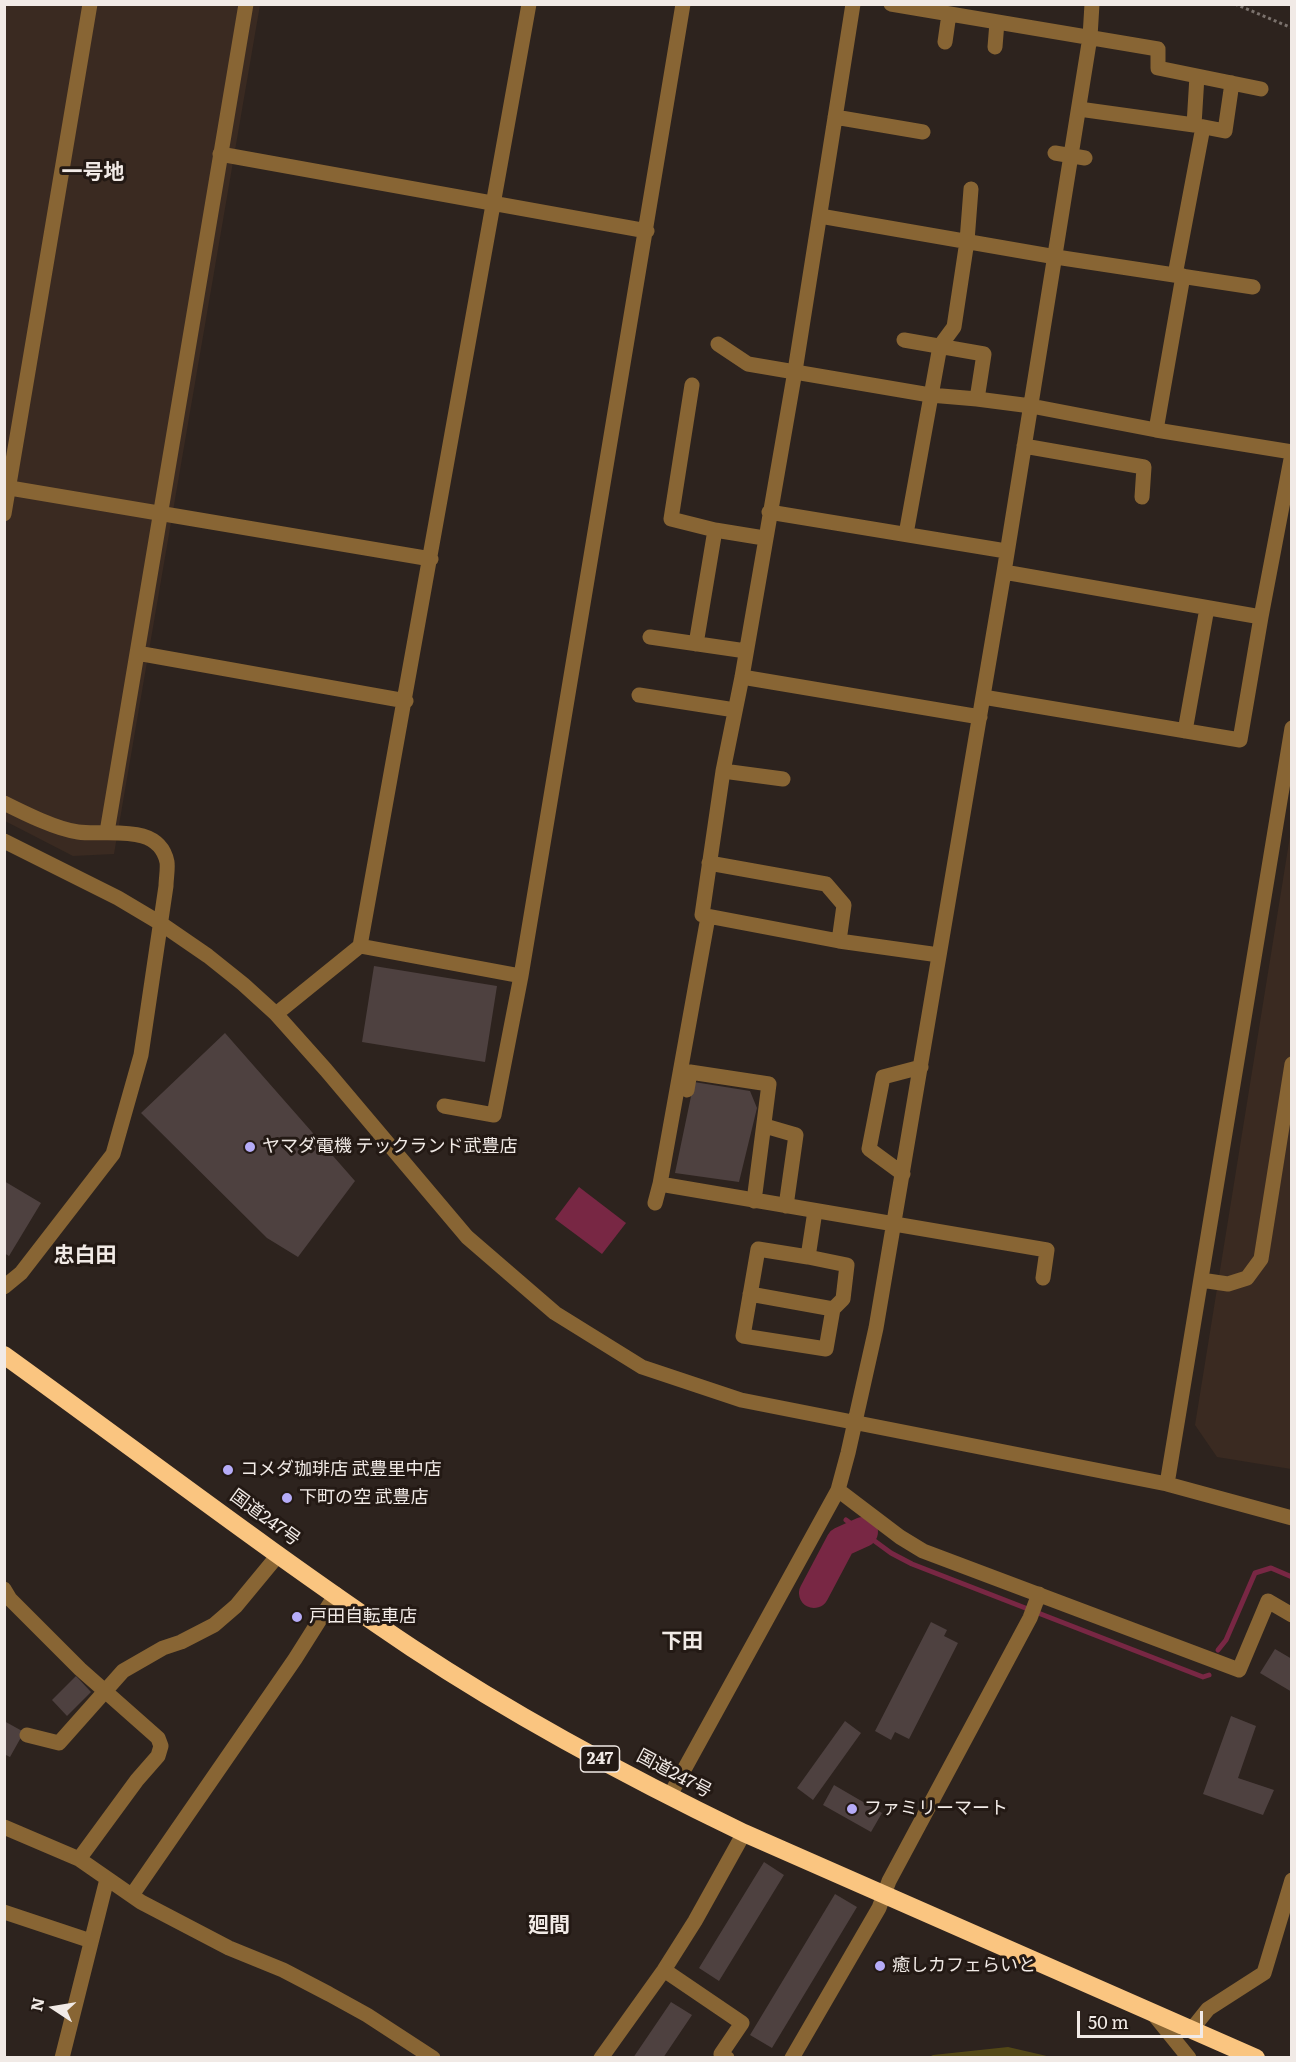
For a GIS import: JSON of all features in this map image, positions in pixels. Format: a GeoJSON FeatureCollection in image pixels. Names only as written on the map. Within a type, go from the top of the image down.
{"type":"FeatureCollection","features":[{"type":"Feature","properties":{"kind":"highway","name":"国道247号"},"geometry":{"type":"LineString","coordinates":[[4,1355],[413,1648],[538,1725],[669,1797],[744,1833],[1256,2058]]}},
{"type":"Feature","properties":{"kind":"street"},"geometry":{"type":"LineString","coordinates":[[4,514],[90,4]]}},
{"type":"Feature","properties":{"kind":"street"},"geometry":{"type":"LineString","coordinates":[[107,832],[246,4]]}},
{"type":"Feature","properties":{"kind":"street"},"geometry":{"type":"LineString","coordinates":[[276,1014],[360,946],[406,701],[529,4]]}},
{"type":"Feature","properties":{"kind":"street"},"geometry":{"type":"LineString","coordinates":[[444,1106],[494,1115],[521,976],[683,4]]}},
{"type":"Feature","properties":{"kind":"street"},"geometry":{"type":"LineString","coordinates":[[853,4],[795,371],[764,538],[742,677],[723,771],[702,915],[839,941],[939,955]]}},
{"type":"Feature","properties":{"kind":"street"},"geometry":{"type":"LineString","coordinates":[[891,4],[1158,49],[1158,68],[1261,89]]}},
{"type":"Feature","properties":{"kind":"street"},"geometry":{"type":"LineString","coordinates":[[669,1797],[838,1490],[855,1423],[876,1328],[903,1174],[1056,257],[1078,157],[1079,109],[1090,37],[1092,4]]}},
{"type":"Feature","properties":{"kind":"street"},"geometry":{"type":"LineString","coordinates":[[945,42],[949,14]]}},
{"type":"Feature","properties":{"kind":"street"},"geometry":{"type":"LineString","coordinates":[[995,47],[997,22]]}},
{"type":"Feature","properties":{"kind":"street"},"geometry":{"type":"LineString","coordinates":[[1156,430],[1198,126],[1197,76]]}},
{"type":"Feature","properties":{"kind":"street"},"geometry":{"type":"LineString","coordinates":[[1079,109],[1225,131],[1232,83]]}},
{"type":"Feature","properties":{"kind":"street"},"geometry":{"type":"LineString","coordinates":[[835,117],[923,132]]}},
{"type":"Feature","properties":{"kind":"street"},"geometry":{"type":"LineString","coordinates":[[1055,153],[1078,157]]}},
{"type":"Feature","properties":{"kind":"street"},"geometry":{"type":"LineString","coordinates":[[220,154],[646,231]]}},
{"type":"Feature","properties":{"kind":"street"},"geometry":{"type":"LineString","coordinates":[[906,534],[940,346],[954,327],[967,241],[971,189]]}},
{"type":"Feature","properties":{"kind":"street"},"geometry":{"type":"LineString","coordinates":[[820,216],[1056,257],[1253,287]]}},
{"type":"Feature","properties":{"kind":"street"},"geometry":{"type":"LineString","coordinates":[[904,340],[984,354],[977,399]]}},
{"type":"Feature","properties":{"kind":"street"},"geometry":{"type":"LineString","coordinates":[[718,344],[748,364],[930,395],[1031,406],[1292,453],[1240,740],[983,697]]}},
{"type":"Feature","properties":{"kind":"street"},"geometry":{"type":"LineString","coordinates":[[692,385],[671,519],[715,530],[764,538]]}},
{"type":"Feature","properties":{"kind":"street"},"geometry":{"type":"LineString","coordinates":[[1024,446],[1144,467],[1142,497]]}},
{"type":"Feature","properties":{"kind":"street"},"geometry":{"type":"LineString","coordinates":[[7,488],[430,559]]}},
{"type":"Feature","properties":{"kind":"street"},"geometry":{"type":"LineString","coordinates":[[769,512],[1006,551]]}},
{"type":"Feature","properties":{"kind":"street"},"geometry":{"type":"LineString","coordinates":[[696,644],[715,530]]}},
{"type":"Feature","properties":{"kind":"street"},"geometry":{"type":"LineString","coordinates":[[1004,573],[1261,617]]}},
{"type":"Feature","properties":{"kind":"street"},"geometry":{"type":"LineString","coordinates":[[1185,731],[1207,608]]}},
{"type":"Feature","properties":{"kind":"street"},"geometry":{"type":"LineString","coordinates":[[650,637],[746,651]]}},
{"type":"Feature","properties":{"kind":"street"},"geometry":{"type":"LineString","coordinates":[[137,654],[406,701]]}},
{"type":"Feature","properties":{"kind":"street"},"geometry":{"type":"LineString","coordinates":[[742,677],[980,717]]}},
{"type":"Feature","properties":{"kind":"street"},"geometry":{"type":"LineString","coordinates":[[639,695],[735,710]]}},
{"type":"Feature","properties":{"kind":"street"},"geometry":{"type":"LineString","coordinates":[[1167,1484],[1292,728]]}},
{"type":"Feature","properties":{"kind":"street"},"geometry":{"type":"LineString","coordinates":[[723,771],[783,779]]}},
{"type":"Feature","properties":{"kind":"street"},"geometry":{"type":"LineString","coordinates":[[4,802],[33,817],[77,832],[107,832],[144,837],[159,846],[167,862],[166,886],[141,1055],[112,1154],[21,1273],[4,1287]]}},
{"type":"Feature","properties":{"kind":"street"},"geometry":{"type":"LineString","coordinates":[[4,841],[118,898],[160,923],[208,956],[243,984],[276,1014],[327,1070],[467,1237],[555,1313],[642,1367],[741,1400],[1167,1484],[1292,1518]]}},
{"type":"Feature","properties":{"kind":"street"},"geometry":{"type":"LineString","coordinates":[[709,862],[826,884],[844,905],[839,941]]}},
{"type":"Feature","properties":{"kind":"street"},"geometry":{"type":"LineString","coordinates":[[655,1203],[708,917]]}},
{"type":"Feature","properties":{"kind":"street"},"geometry":{"type":"LineString","coordinates":[[360,946],[521,976]]}},
{"type":"Feature","properties":{"kind":"street"},"geometry":{"type":"LineString","coordinates":[[1201,1280],[1228,1284],[1247,1278],[1261,1259],[1292,1064]]}},
{"type":"Feature","properties":{"kind":"street"},"geometry":{"type":"LineString","coordinates":[[903,1174],[869,1149],[883,1077],[921,1067]]}},
{"type":"Feature","properties":{"kind":"street"},"geometry":{"type":"LineString","coordinates":[[672,1169],[690,1072],[769,1084],[754,1201]]}},
{"type":"Feature","properties":{"kind":"street"},"geometry":{"type":"LineString","coordinates":[[765,1126],[796,1135],[786,1206]]}},
{"type":"Feature","properties":{"kind":"street"},"geometry":{"type":"LineString","coordinates":[[660,1184],[1047,1250],[1043,1278]]}},
{"type":"Feature","properties":{"kind":"street"},"geometry":{"type":"LineString","coordinates":[[808,1257],[815,1211]]}},
{"type":"Feature","properties":{"kind":"street"},"geometry":{"type":"LineString","coordinates":[[758,1249],[847,1265],[843,1299],[833,1309],[826,1349],[743,1336],[750,1294],[758,1249]]}},
{"type":"Feature","properties":{"kind":"street"},"geometry":{"type":"LineString","coordinates":[[750,1294],[833,1309]]}},
{"type":"Feature","properties":{"kind":"street"},"geometry":{"type":"LineString","coordinates":[[838,1490],[912,1545],[1038,1598],[1239,1670],[1268,1600],[1292,1615]]}},
{"type":"Feature","properties":{"kind":"street"},"geometry":{"type":"LineString","coordinates":[[27,1735],[59,1743],[123,1671],[163,1648],[202,1633],[214,1625],[236,1606],[279,1554]]}},
{"type":"Feature","properties":{"kind":"street"},"geometry":{"type":"LineString","coordinates":[[4,1589],[10,1599],[80,1669],[158,1738],[161,1746],[158,1756],[137,1780],[78,1859]]}},
{"type":"Feature","properties":{"kind":"street"},"geometry":{"type":"LineString","coordinates":[[132,1895],[295,1659],[336,1594]]}},
{"type":"Feature","properties":{"kind":"street"},"geometry":{"type":"LineString","coordinates":[[798,2056],[879,1908],[888,1881],[1030,1618],[1038,1598]]}},
{"type":"Feature","properties":{"kind":"street"},"geometry":{"type":"LineString","coordinates":[[4,1827],[78,1859],[132,1895],[229,1948],[283,1970],[329,1994],[367,2015],[433,2058]]}},
{"type":"Feature","properties":{"kind":"street"},"geometry":{"type":"LineString","coordinates":[[601,2058],[664,1970],[695,1921],[744,1833]]}},
{"type":"Feature","properties":{"kind":"street"},"geometry":{"type":"LineString","coordinates":[[62,2058],[107,1879]]}},
{"type":"Feature","properties":{"kind":"street"},"geometry":{"type":"LineString","coordinates":[[1192,2029],[1208,2009],[1264,1973],[1292,1880]]}},
{"type":"Feature","properties":{"kind":"street"},"geometry":{"type":"LineString","coordinates":[[4,1912],[91,1941]]}},
{"type":"Feature","properties":{"kind":"street"},"geometry":{"type":"LineString","coordinates":[[664,1970],[742,2023],[721,2054],[727,2058]]}},
{"type":"Feature","properties":{"kind":"street"},"geometry":{"type":"LineString","coordinates":[[1150,2011],[1189,2058]]}},
{"type":"Feature","properties":{"kind":"path"},"geometry":{"type":"LineString","coordinates":[[1234,4],[1291,28]]}},
{"type":"Feature","properties":{"kind":"shaded area"},"geometry":{"type":"Polygon","coordinates":[[[4,5],[260,5],[114,854],[73,856],[5,821],[4,5]]]}},
{"type":"Feature","properties":{"kind":"shaded area"},"geometry":{"type":"Polygon","coordinates":[[[1291,830],[1291,1469],[1217,1457],[1195,1425],[1291,830]]]}},
{"type":"Feature","properties":{"kind":"shaded area"},"geometry":{"type":"Polygon","coordinates":[[[579,1187],[626,1223],[602,1254],[555,1219],[579,1187]]]}},
{"type":"Feature","properties":{"kind":"shaded area"},"geometry":{"type":"Polygon","coordinates":[[[1008,2047],[1051,2057],[929,2057],[933,2055],[1008,2047]]]}},
{"type":"Feature","properties":{"kind":"building"},"geometry":{"type":"Polygon","coordinates":[[[374,966],[497,986],[485,1062],[362,1042],[374,966]]]}},
{"type":"Feature","properties":{"kind":"building","name":"ヤマダ電機 テックランド武豊店"},"geometry":{"type":"Polygon","coordinates":[[[225,1033],[355,1181],[298,1257],[267,1238],[141,1113],[225,1033]]]}},
{"type":"Feature","properties":{"kind":"building"},"geometry":{"type":"Polygon","coordinates":[[[694,1082],[750,1091],[757,1108],[739,1182],[675,1173],[694,1082]]]}},
{"type":"Feature","properties":{"kind":"building"},"geometry":{"type":"Polygon","coordinates":[[[4,1181],[41,1203],[9,1256],[4,1253],[4,1181]]]}},
{"type":"Feature","properties":{"kind":"building"},"geometry":{"type":"Polygon","coordinates":[[[931,1622],[947,1630],[944,1636],[958,1643],[909,1739],[895,1732],[891,1740],[875,1731],[931,1622]]]}},
{"type":"Feature","properties":{"kind":"building"},"geometry":{"type":"Polygon","coordinates":[[[1275,1649],[1292,1659],[1292,1692],[1260,1673],[1275,1649]]]}},
{"type":"Feature","properties":{"kind":"building"},"geometry":{"type":"Polygon","coordinates":[[[76,1676],[91,1692],[67,1716],[52,1700],[76,1676]]]}},
{"type":"Feature","properties":{"kind":"building"},"geometry":{"type":"Polygon","coordinates":[[[1231,1716],[1256,1726],[1238,1778],[1274,1790],[1263,1815],[1203,1794],[1231,1716]]]}},
{"type":"Feature","properties":{"kind":"building"},"geometry":{"type":"Polygon","coordinates":[[[4,1721],[24,1732],[10,1757],[4,1754],[4,1721]]]}},
{"type":"Feature","properties":{"kind":"building"},"geometry":{"type":"Polygon","coordinates":[[[845,1721],[861,1733],[813,1800],[797,1788],[845,1721]]]}},
{"type":"Feature","properties":{"kind":"building","name":"ファミリーマート"},"geometry":{"type":"Polygon","coordinates":[[[834,1785],[882,1813],[871,1832],[823,1805],[834,1785]]]}},
{"type":"Feature","properties":{"kind":"building"},"geometry":{"type":"Polygon","coordinates":[[[764,1862],[784,1875],[719,1981],[699,1968],[764,1862]]]}},
{"type":"Feature","properties":{"kind":"building"},"geometry":{"type":"Polygon","coordinates":[[[835,1894],[857,1907],[772,2048],[750,2035],[835,1894]]]}},
{"type":"Feature","properties":{"kind":"building"},"geometry":{"type":"Polygon","coordinates":[[[671,2002],[692,2015],[663,2058],[633,2058],[671,2002]]]}},
{"type":"Feature","properties":{"kind":"waterway"},"geometry":{"type":"LineString","coordinates":[[846,1520],[891,1553],[912,1564],[1203,1677],[1209,1675]]}},
{"type":"Feature","properties":{"kind":"waterway"},"geometry":{"type":"LineString","coordinates":[[814,1593],[841,1542],[863,1532]]}},
{"type":"Feature","properties":{"kind":"waterway"},"geometry":{"type":"LineString","coordinates":[[1218,1650],[1226,1640],[1255,1573],[1271,1568],[1292,1577]]}},
{"type":"Feature","properties":{"kind":"place","name":"ヤマダ電機 テックランド武豊店"},"geometry":{"type":"Point","coordinates":[250,1147]}},
{"type":"Feature","properties":{"kind":"place","name":"コメダ珈琲店 武豊里中店"},"geometry":{"type":"Point","coordinates":[228,1470]}},
{"type":"Feature","properties":{"kind":"place","name":"下町の空 武豊店"},"geometry":{"type":"Point","coordinates":[287,1498]}},
{"type":"Feature","properties":{"kind":"place","name":"戸田自転車店"},"geometry":{"type":"Point","coordinates":[297,1617]}},
{"type":"Feature","properties":{"kind":"place","name":"ファミリーマート"},"geometry":{"type":"Point","coordinates":[852,1809]}},
{"type":"Feature","properties":{"kind":"place","name":"癒しカフェらいと"},"geometry":{"type":"Point","coordinates":[880,1966]}},
{"type":"Feature","properties":{"kind":"district","name":"一号地"},"geometry":{"type":"Point","coordinates":[93,173]}},
{"type":"Feature","properties":{"kind":"district","name":"忠白田"},"geometry":{"type":"Point","coordinates":[85,1256]}},
{"type":"Feature","properties":{"kind":"district","name":"下田"},"geometry":{"type":"Point","coordinates":[682,1642]}},
{"type":"Feature","properties":{"kind":"district","name":"廻間"},"geometry":{"type":"Point","coordinates":[549,1926]}}]}
